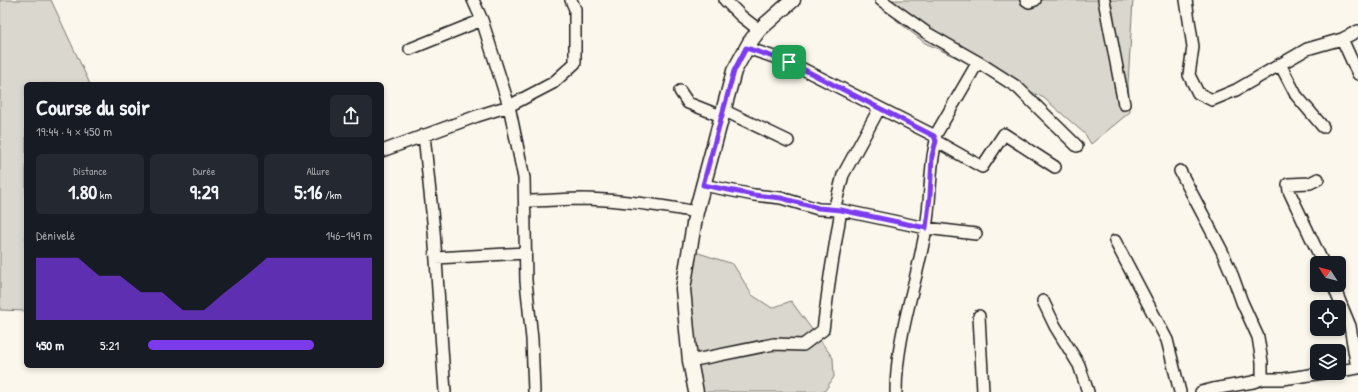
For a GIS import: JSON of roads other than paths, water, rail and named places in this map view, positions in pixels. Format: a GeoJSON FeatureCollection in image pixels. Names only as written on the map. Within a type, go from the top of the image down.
{"type":"FeatureCollection","features":[{"type":"Feature","properties":{"kind":"street"},"geometry":{"type":"LineString","coordinates":[[473,0],[482,20],[509,106],[524,178],[526,201],[526,281],[532,339],[534,392]]}},
{"type":"Feature","properties":{"kind":"street"},"geometry":{"type":"LineString","coordinates":[[384,150],[476,116],[509,106],[553,83],[575,63],[575,9],[570,0]]}},
{"type":"Feature","properties":{"kind":"street"},"geometry":{"type":"LineString","coordinates":[[725,0],[741,16],[759,30]]}},
{"type":"Feature","properties":{"kind":"street"},"geometry":{"type":"LineString","coordinates":[[696,392],[690,361],[683,289],[696,212],[734,71],[746,48],[759,30],[794,0]]}},
{"type":"Feature","properties":{"kind":"street"},"geometry":{"type":"LineString","coordinates":[[881,0],[928,33],[1017,87],[1077,146]]}},
{"type":"Feature","properties":{"kind":"street"},"geometry":{"type":"LineString","coordinates":[[1026,0],[1029,2],[1035,0]]}},
{"type":"Feature","properties":{"kind":"street"},"geometry":{"type":"LineString","coordinates":[[1104,0],[1124,104]]}},
{"type":"Feature","properties":{"kind":"street"},"geometry":{"type":"LineString","coordinates":[[1186,0],[1193,47],[1189,75],[1198,94],[1212,100],[1236,90],[1307,49],[1342,39],[1358,31]]}},
{"type":"Feature","properties":{"kind":"street"},"geometry":{"type":"LineString","coordinates":[[410,48],[482,20]]}},
{"type":"Feature","properties":{"kind":"street"},"geometry":{"type":"LineString","coordinates":[[1342,39],[1358,74]]}},
{"type":"Feature","properties":{"kind":"street"},"geometry":{"type":"LineString","coordinates":[[746,48],[789,62],[935,138],[982,167],[1004,134],[1055,167]]}},
{"type":"Feature","properties":{"kind":"street"},"geometry":{"type":"LineString","coordinates":[[896,392],[896,374],[900,339],[912,295],[926,228],[935,138],[978,62]]}},
{"type":"Feature","properties":{"kind":"street"},"geometry":{"type":"LineString","coordinates":[[1280,64],[1296,95],[1323,127]]}},
{"type":"Feature","properties":{"kind":"street"},"geometry":{"type":"LineString","coordinates":[[680,91],[688,102],[722,113],[788,141]]}},
{"type":"Feature","properties":{"kind":"street"},"geometry":{"type":"LineString","coordinates":[[690,361],[774,344],[803,345],[823,330],[837,210],[843,175],[879,109]]}},
{"type":"Feature","properties":{"kind":"street"},"geometry":{"type":"LineString","coordinates":[[424,135],[434,231],[445,392]]}},
{"type":"Feature","properties":{"kind":"street"},"geometry":{"type":"LineString","coordinates":[[1180,171],[1222,250],[1242,302],[1258,337],[1262,362],[1256,385]]}},
{"type":"Feature","properties":{"kind":"street"},"geometry":{"type":"LineString","coordinates":[[1318,179],[1310,183],[1288,184],[1320,256]]}},
{"type":"Feature","properties":{"kind":"street"},"geometry":{"type":"LineString","coordinates":[[703,185],[754,195],[781,198],[818,208],[837,210],[926,228],[976,234]]}},
{"type":"Feature","properties":{"kind":"street"},"geometry":{"type":"LineString","coordinates":[[526,201],[583,199],[607,200],[672,207],[696,212]]}},
{"type":"Feature","properties":{"kind":"street"},"geometry":{"type":"LineString","coordinates":[[1115,240],[1167,340],[1180,392]]}},
{"type":"Feature","properties":{"kind":"street"},"geometry":{"type":"LineString","coordinates":[[436,258],[526,254]]}},
{"type":"Feature","properties":{"kind":"street"},"geometry":{"type":"LineString","coordinates":[[1336,292],[1350,326],[1357,368],[1346,370]]}},
{"type":"Feature","properties":{"kind":"street"},"geometry":{"type":"LineString","coordinates":[[1043,301],[1055,326],[1079,364],[1088,392]]}},
{"type":"Feature","properties":{"kind":"street"},"geometry":{"type":"LineString","coordinates":[[979,316],[983,392]]}},
{"type":"Feature","properties":{"kind":"street"},"geometry":{"type":"LineString","coordinates":[[1201,392],[1213,389],[1256,385],[1310,375]]}}]}
